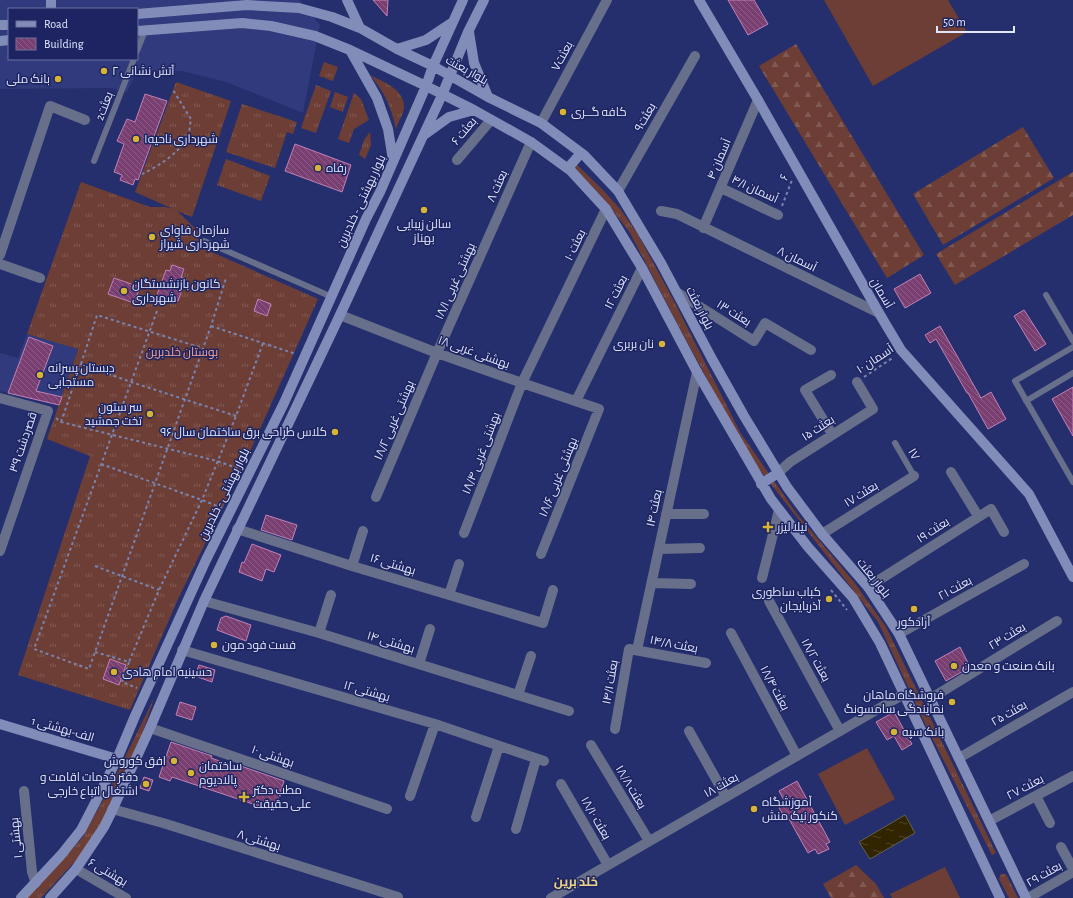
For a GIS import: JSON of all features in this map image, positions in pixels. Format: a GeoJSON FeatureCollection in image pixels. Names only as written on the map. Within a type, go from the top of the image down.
{"type":"FeatureCollection","features":[{"type":"Feature","properties":{"kind":"main road"},"geometry":{"type":"LineString","coordinates":[[299,8],[308,0]]}},
{"type":"Feature","properties":{"kind":"main road"},"geometry":{"type":"LineString","coordinates":[[347,0],[360,28]]}},
{"type":"Feature","properties":{"kind":"main road","name":"بلوار بهشتی - خلدبرین"},"geometry":{"type":"LineString","coordinates":[[21,898],[61,855],[85,823],[117,759],[148,676],[284,403],[366,219],[380,192],[426,86],[432,66],[463,0]]}},
{"type":"Feature","properties":{"kind":"main road"},"geometry":{"type":"LineString","coordinates":[[50,898],[76,869],[104,827],[150,728],[182,650],[237,529],[340,315],[451,76],[468,32],[484,0]]}},
{"type":"Feature","properties":{"kind":"main road","name":"آسمان"},"geometry":{"type":"LineString","coordinates":[[699,0],[758,100],[879,313],[903,351],[1029,494],[1073,577]]}},
{"type":"Feature","properties":{"kind":"main road","name":"بلوار بعثت"},"geometry":{"type":"LineString","coordinates":[[138,14],[247,5],[299,8],[332,17],[360,28],[488,97],[541,123],[581,153],[618,191],[678,293],[712,359],[778,473],[822,534],[868,587],[899,634],[1027,898]]}},
{"type":"Feature","properties":{"kind":"main road"},"geometry":{"type":"LineString","coordinates":[[397,49],[426,40],[452,22]]}},
{"type":"Feature","properties":{"kind":"main road"},"geometry":{"type":"LineString","coordinates":[[141,31],[242,23],[271,26],[315,36],[350,50],[474,110],[531,142],[568,168],[606,209],[642,268],[697,372],[761,484],[808,547],[853,598],[880,643],[1000,898]]}},
{"type":"Feature","properties":{"kind":"main road"},"geometry":{"type":"LineString","coordinates":[[468,32],[474,63],[488,97]]}},
{"type":"Feature","properties":{"kind":"main road"},"geometry":{"type":"LineString","coordinates":[[350,50],[377,98],[388,129],[393,160]]}},
{"type":"Feature","properties":{"kind":"main road"},"geometry":{"type":"LineString","coordinates":[[422,136],[449,117],[474,110]]}},
{"type":"Feature","properties":{"kind":"main road"},"geometry":{"type":"LineString","coordinates":[[568,168],[581,153]]}},
{"type":"Feature","properties":{"kind":"main road"},"geometry":{"type":"LineString","coordinates":[[380,192],[394,198]]}},
{"type":"Feature","properties":{"kind":"main road"},"geometry":{"type":"LineString","coordinates":[[761,484],[778,473]]}},
{"type":"Feature","properties":{"kind":"main road"},"geometry":{"type":"LineString","coordinates":[[148,676],[169,682]]}},
{"type":"Feature","properties":{"kind":"main road","name":"1 الف-بهشتی"},"geometry":{"type":"LineString","coordinates":[[0,726],[117,759]]}},
{"type":"Feature","properties":{"kind":"street","name":"بعثت۷"},"geometry":{"type":"LineString","coordinates":[[541,123],[607,0]]}},
{"type":"Feature","properties":{"kind":"street","name":"بعثت۹"},"geometry":{"type":"LineString","coordinates":[[618,191],[695,56]]}},
{"type":"Feature","properties":{"kind":"street","name":"۴ آسمان"},"geometry":{"type":"LineString","coordinates":[[703,228],[758,100]]}},
{"type":"Feature","properties":{"kind":"street"},"geometry":{"type":"LineString","coordinates":[[0,255],[50,106],[86,120]]}},
{"type":"Feature","properties":{"kind":"street","name":"۶ بعثت"},"geometry":{"type":"LineString","coordinates":[[457,160],[491,120]]}},
{"type":"Feature","properties":{"kind":"street","name":"۸ بعثت"},"geometry":{"type":"LineString","coordinates":[[487,241],[531,142]]}},
{"type":"Feature","properties":{"kind":"street","name":"۴/۱ آسمان"},"geometry":{"type":"LineString","coordinates":[[720,188],[778,215]]}},
{"type":"Feature","properties":{"kind":"street","name":"۱۰ بعثت"},"geometry":{"type":"LineString","coordinates":[[522,383],[606,209]]}},
{"type":"Feature","properties":{"kind":"street","name":"۸ آسمان"},"geometry":{"type":"LineString","coordinates":[[661,211],[677,214],[879,313]]}},
{"type":"Feature","properties":{"kind":"street","name":"بهشتی غربی ۱۸/۱"},"geometry":{"type":"LineString","coordinates":[[437,353],[487,241]]}},
{"type":"Feature","properties":{"kind":"street"},"geometry":{"type":"LineString","coordinates":[[0,264],[40,278]]}},
{"type":"Feature","properties":{"kind":"street","name":"۱۲ بعثت"},"geometry":{"type":"LineString","coordinates":[[576,401],[642,268]]}},
{"type":"Feature","properties":{"kind":"street","name":"۱۳ بعثت"},"geometry":{"type":"LineString","coordinates":[[678,293],[754,341],[765,323],[811,350]]}},
{"type":"Feature","properties":{"kind":"street","name":"بهشتی غربی ۱۸"},"geometry":{"type":"LineString","coordinates":[[340,315],[437,353],[599,409]]}},
{"type":"Feature","properties":{"kind":"street","name":"بهشتی غربی ۱۸/۲"},"geometry":{"type":"LineString","coordinates":[[376,497],[437,353]]}},
{"type":"Feature","properties":{"kind":"street","name":"بعثت ۱۴"},"geometry":{"type":"LineString","coordinates":[[637,650],[697,372]]}},
{"type":"Feature","properties":{"kind":"street"},"geometry":{"type":"LineString","coordinates":[[831,375],[805,390],[832,434]]}},
{"type":"Feature","properties":{"kind":"street","name":"بعثت ۱۵"},"geometry":{"type":"LineString","coordinates":[[778,473],[790,462],[873,409],[857,382]]}},
{"type":"Feature","properties":{"kind":"street","name":"بهشتی غربی ۱۸/۴"},"geometry":{"type":"LineString","coordinates":[[464,533],[522,383]]}},
{"type":"Feature","properties":{"kind":"street","name":"قصردشت ۳۹"},"geometry":{"type":"LineString","coordinates":[[0,398],[48,411],[0,551]]}},
{"type":"Feature","properties":{"kind":"street","name":"بهشتی غربی ۱۸/۶"},"geometry":{"type":"LineString","coordinates":[[541,554],[599,409]]}},
{"type":"Feature","properties":{"kind":"street"},"geometry":{"type":"LineString","coordinates":[[951,472],[978,516]]}},
{"type":"Feature","properties":{"kind":"street","name":"بعثت ۱۷"},"geometry":{"type":"LineString","coordinates":[[822,534],[914,476]]}},
{"type":"Feature","properties":{"kind":"street","name":"بعثت ۱۹"},"geometry":{"type":"LineString","coordinates":[[868,587],[991,509],[1004,532]]}},
{"type":"Feature","properties":{"kind":"street"},"geometry":{"type":"LineString","coordinates":[[762,578],[779,510]]}},
{"type":"Feature","properties":{"kind":"street"},"geometry":{"type":"LineString","coordinates":[[666,514],[704,514]]}},
{"type":"Feature","properties":{"kind":"street","name":"۱۶ بهشتی"},"geometry":{"type":"LineString","coordinates":[[237,529],[352,566],[543,623],[553,590]]}},
{"type":"Feature","properties":{"kind":"street"},"geometry":{"type":"LineString","coordinates":[[352,566],[363,531]]}},
{"type":"Feature","properties":{"kind":"street"},"geometry":{"type":"LineString","coordinates":[[659,549],[700,548]]}},
{"type":"Feature","properties":{"kind":"street"},"geometry":{"type":"LineString","coordinates":[[449,595],[459,564]]}},
{"type":"Feature","properties":{"kind":"street","name":"۲۱ بعثت"},"geometry":{"type":"LineString","coordinates":[[899,634],[1024,564]]}},
{"type":"Feature","properties":{"kind":"street"},"geometry":{"type":"LineString","coordinates":[[652,583],[691,584]]}},
{"type":"Feature","properties":{"kind":"street"},"geometry":{"type":"LineString","coordinates":[[319,633],[331,595]]}},
{"type":"Feature","properties":{"kind":"street","name":"۱۴ بهشتی"},"geometry":{"type":"LineString","coordinates":[[204,601],[319,633],[569,711]]}},
{"type":"Feature","properties":{"kind":"street","name":"۱۸/۲ بعثت"},"geometry":{"type":"LineString","coordinates":[[769,601],[840,731]]}},
{"type":"Feature","properties":{"kind":"street","name":"۲۳ بعثت"},"geometry":{"type":"LineString","coordinates":[[930,699],[1057,621]]}},
{"type":"Feature","properties":{"kind":"street"},"geometry":{"type":"LineString","coordinates":[[419,664],[430,629]]}},
{"type":"Feature","properties":{"kind":"street","name":"۱۸/۴ بعثت"},"geometry":{"type":"LineString","coordinates":[[731,633],[797,756]]}},
{"type":"Feature","properties":{"kind":"street","name":"۱۴/۱ بعثت"},"geometry":{"type":"LineString","coordinates":[[615,729],[629,649],[637,650]]}},
{"type":"Feature","properties":{"kind":"street","name":"۱۲ بهشتی"},"geometry":{"type":"LineString","coordinates":[[182,650],[435,724],[540,760],[516,829]]}},
{"type":"Feature","properties":{"kind":"street","name":"۱۴/۸ بعثت"},"geometry":{"type":"LineString","coordinates":[[637,650],[706,663]]}},
{"type":"Feature","properties":{"kind":"street"},"geometry":{"type":"LineString","coordinates":[[518,695],[531,656]]}},
{"type":"Feature","properties":{"kind":"street","name":"۲۵ بعثت"},"geometry":{"type":"LineString","coordinates":[[959,758],[1073,692]]}},
{"type":"Feature","properties":{"kind":"street","name":"بعثت ۱۸"},"geometry":{"type":"LineString","coordinates":[[551,898],[904,694]]}},
{"type":"Feature","properties":{"kind":"street"},"geometry":{"type":"LineString","coordinates":[[410,796],[435,724]]}},
{"type":"Feature","properties":{"kind":"street","name":"۱۰ بهشتی"},"geometry":{"type":"LineString","coordinates":[[150,728],[387,809]]}},
{"type":"Feature","properties":{"kind":"street"},"geometry":{"type":"LineString","coordinates":[[689,731],[726,797]]}},
{"type":"Feature","properties":{"kind":"street","name":"۱۸/۸ بعثت"},"geometry":{"type":"LineString","coordinates":[[591,745],[649,841]]}},
{"type":"Feature","properties":{"kind":"street"},"geometry":{"type":"LineString","coordinates":[[476,818],[499,746]]}},
{"type":"Feature","properties":{"kind":"street","name":"۲۷ بعثت"},"geometry":{"type":"LineString","coordinates":[[989,821],[1073,776]]}},
{"type":"Feature","properties":{"kind":"street","name":"۱۸/۱۰ بعثت"},"geometry":{"type":"LineString","coordinates":[[561,784],[608,865]]}},
{"type":"Feature","properties":{"kind":"street","name":"۱ بهشتی"},"geometry":{"type":"LineString","coordinates":[[24,791],[32,872],[36,883]]}},
{"type":"Feature","properties":{"kind":"street"},"geometry":{"type":"LineString","coordinates":[[1036,796],[1050,824]]}},
{"type":"Feature","properties":{"kind":"street","name":"۸ بهشتی"},"geometry":{"type":"LineString","coordinates":[[112,809],[398,896]]}},
{"type":"Feature","properties":{"kind":"street"},"geometry":{"type":"LineString","coordinates":[[1061,847],[1073,869]]}},
{"type":"Feature","properties":{"kind":"street","name":"۶ بهشتی"},"geometry":{"type":"LineString","coordinates":[[76,869],[126,898]]}},
{"type":"Feature","properties":{"kind":"street","name":"۲۹ بعثت"},"geometry":{"type":"LineString","coordinates":[[1027,898],[1073,872]]}},
{"type":"Feature","properties":{"kind":"lane"},"geometry":{"type":"LineString","coordinates":[[138,46],[141,31]]}},
{"type":"Feature","properties":{"kind":"lane","name":"2بعثت"},"geometry":{"type":"LineString","coordinates":[[94,161],[134,60]]}},
{"type":"Feature","properties":{"kind":"lane"},"geometry":{"type":"LineString","coordinates":[[204,241],[332,297]]}},
{"type":"Feature","properties":{"kind":"lane"},"geometry":{"type":"LineString","coordinates":[[1046,295],[1073,341]]}},
{"type":"Feature","properties":{"kind":"lane"},"geometry":{"type":"LineString","coordinates":[[1073,347],[1014,381],[1073,482]]}},
{"type":"Feature","properties":{"kind":"lane"},"geometry":{"type":"LineString","coordinates":[[1026,401],[1073,373]]}},
{"type":"Feature","properties":{"kind":"lane","name":"۱۷"},"geometry":{"type":"LineString","coordinates":[[895,443],[914,476]]}},
{"type":"Feature","properties":{"kind":"path"},"geometry":{"type":"LineString","coordinates":[[142,174],[157,168],[176,152],[188,137],[191,118],[173,90]]}},
{"type":"Feature","properties":{"kind":"path","name":"۶"},"geometry":{"type":"LineString","coordinates":[[778,215],[797,168]]}},
{"type":"Feature","properties":{"kind":"path"},"geometry":{"type":"LineString","coordinates":[[157,311],[34,649],[89,669],[211,326],[226,278]]}},
{"type":"Feature","properties":{"kind":"path"},"geometry":{"type":"LineString","coordinates":[[61,422],[97,314],[203,348]]}},
{"type":"Feature","properties":{"kind":"path"},"geometry":{"type":"LineString","coordinates":[[211,326],[263,342],[304,357]]}},
{"type":"Feature","properties":{"kind":"path"},"geometry":{"type":"LineString","coordinates":[[137,688],[122,682],[129,662],[159,590],[202,500],[236,416],[263,342]]}},
{"type":"Feature","properties":{"kind":"path","name":"۱۰ آسمان"},"geometry":{"type":"LineString","coordinates":[[857,382],[903,351]]}},
{"type":"Feature","properties":{"kind":"path"},"geometry":{"type":"LineString","coordinates":[[81,364],[184,400],[236,416]]}},
{"type":"Feature","properties":{"kind":"path"},"geometry":{"type":"LineString","coordinates":[[48,411],[61,422],[217,461],[250,472]]}},
{"type":"Feature","properties":{"kind":"path"},"geometry":{"type":"LineString","coordinates":[[101,464],[202,500],[230,512]]}},
{"type":"Feature","properties":{"kind":"path"},"geometry":{"type":"LineString","coordinates":[[95,566],[159,590]]}},
{"type":"Feature","properties":{"kind":"path"},"geometry":{"type":"LineString","coordinates":[[830,589],[850,613]]}},
{"type":"Feature","properties":{"kind":"path"},"geometry":{"type":"LineString","coordinates":[[95,652],[129,662]]}},
{"type":"Feature","properties":{"kind":"path"},"geometry":{"type":"LineString","coordinates":[[127,670],[148,676]]}},
{"type":"Feature","properties":{"kind":"shaded area"},"geometry":{"type":"Polygon","coordinates":[[[0,0],[299,0],[320,25],[303,113],[226,82],[182,71],[137,71],[127,92],[112,88],[0,89],[0,0]]]}},
{"type":"Feature","properties":{"kind":"shaded area","name":"دبستان پسرانه مستجابی"},"geometry":{"type":"Polygon","coordinates":[[[27,334],[78,348],[59,405],[0,391],[0,353],[18,358],[27,334]]]}},
{"type":"Feature","properties":{"kind":"green space"},"geometry":{"type":"Polygon","coordinates":[[[824,0],[948,0],[967,32],[873,86],[824,0]]]}},
{"type":"Feature","properties":{"kind":"green space"},"geometry":{"type":"Polygon","coordinates":[[[796,44],[924,255],[887,278],[759,66],[796,44]]]}},
{"type":"Feature","properties":{"kind":"green space"},"geometry":{"type":"Polygon","coordinates":[[[324,62],[338,67],[333,81],[319,76],[324,62]]]}},
{"type":"Feature","properties":{"kind":"green space"},"geometry":{"type":"Polygon","coordinates":[[[370,75],[392,87],[401,96],[404,108],[396,129],[387,100],[370,75]]]}},
{"type":"Feature","properties":{"kind":"green space","name":"بوستان خلدبرین"},"geometry":{"type":"Polygon","coordinates":[[[176,82],[231,101],[192,217],[177,211],[199,232],[198,246],[318,299],[248,456],[178,599],[130,710],[18,675],[90,456],[47,439],[78,349],[27,334],[81,182],[150,207],[165,207],[173,209],[135,192],[176,82]]]}},
{"type":"Feature","properties":{"kind":"green space"},"geometry":{"type":"Polygon","coordinates":[[[316,85],[331,91],[316,133],[301,128],[316,85]]]}},
{"type":"Feature","properties":{"kind":"green space"},"geometry":{"type":"Polygon","coordinates":[[[335,92],[348,97],[343,112],[330,107],[335,92]]]}},
{"type":"Feature","properties":{"kind":"green space"},"geometry":{"type":"Polygon","coordinates":[[[354,93],[361,99],[369,120],[354,129],[349,143],[338,139],[354,93]]]}},
{"type":"Feature","properties":{"kind":"green space"},"geometry":{"type":"Polygon","coordinates":[[[242,104],[297,122],[293,134],[287,132],[275,168],[226,152],[242,104]]]}},
{"type":"Feature","properties":{"kind":"green space"},"geometry":{"type":"Polygon","coordinates":[[[1023,127],[1054,178],[943,245],[913,194],[1023,127]]]}},
{"type":"Feature","properties":{"kind":"green space"},"geometry":{"type":"Polygon","coordinates":[[[370,132],[371,145],[365,159],[359,155],[364,140],[370,132]]]}},
{"type":"Feature","properties":{"kind":"green space"},"geometry":{"type":"Polygon","coordinates":[[[226,159],[270,176],[261,201],[217,185],[226,159]]]}},
{"type":"Feature","properties":{"kind":"green space"},"geometry":{"type":"Polygon","coordinates":[[[577,165],[621,210],[637,233],[674,301],[740,432],[797,514],[854,582],[886,627],[996,853],[992,855],[927,728],[878,622],[760,470],[734,429],[630,233],[604,199],[574,167],[577,165]]]}},
{"type":"Feature","properties":{"kind":"green space"},"geometry":{"type":"Polygon","coordinates":[[[1073,172],[1073,215],[955,285],[936,254],[1073,172]]]}},
{"type":"Feature","properties":{"kind":"green space"},"geometry":{"type":"Polygon","coordinates":[[[154,698],[142,735],[109,813],[90,845],[41,898],[27,898],[82,838],[110,788],[154,698]]]}},
{"type":"Feature","properties":{"kind":"green space"},"geometry":{"type":"Polygon","coordinates":[[[867,748],[895,799],[845,825],[818,774],[867,748]]]}},
{"type":"Feature","properties":{"kind":"green space"},"geometry":{"type":"Polygon","coordinates":[[[856,865],[876,884],[884,898],[831,898],[823,884],[856,865]]]}},
{"type":"Feature","properties":{"kind":"green space"},"geometry":{"type":"Polygon","coordinates":[[[945,867],[960,898],[892,898],[890,894],[945,867]]]}},
{"type":"Feature","properties":{"kind":"green space"},"geometry":{"type":"Polygon","coordinates":[[[1001,874],[1006,874],[1018,898],[1009,898],[999,879],[1001,874]]]}},
{"type":"Feature","properties":{"kind":"water"},"geometry":{"type":"Polygon","coordinates":[[[905,815],[915,833],[870,859],[859,842],[905,815]]]}},
{"type":"Feature","properties":{"kind":"building"},"geometry":{"type":"Polygon","coordinates":[[[373,0],[388,0],[387,16],[373,0]]]}},
{"type":"Feature","properties":{"kind":"building"},"geometry":{"type":"Polygon","coordinates":[[[728,0],[754,0],[768,24],[748,35],[728,0]]]}},
{"type":"Feature","properties":{"kind":"building","name":"شهرداری ناحیه۱"},"geometry":{"type":"Polygon","coordinates":[[[145,94],[167,101],[138,180],[135,179],[133,185],[120,180],[122,175],[114,172],[124,144],[117,141],[127,119],[135,122],[145,94]]]}},
{"type":"Feature","properties":{"kind":"building","name":"رفاه"},"geometry":{"type":"Polygon","coordinates":[[[295,144],[351,165],[342,192],[285,171],[295,144]]]}},
{"type":"Feature","properties":{"kind":"building"},"geometry":{"type":"Polygon","coordinates":[[[172,265],[184,269],[181,277],[186,279],[178,301],[170,298],[170,300],[157,295],[166,270],[170,271],[172,265]]]}},
{"type":"Feature","properties":{"kind":"building"},"geometry":{"type":"Polygon","coordinates":[[[920,274],[931,293],[905,308],[894,289],[920,274]]]}},
{"type":"Feature","properties":{"kind":"building","name":"کانون بازنشستگان شهرداری"},"geometry":{"type":"Polygon","coordinates":[[[114,278],[140,287],[134,303],[108,294],[114,278]]]}},
{"type":"Feature","properties":{"kind":"building"},"geometry":{"type":"Polygon","coordinates":[[[258,299],[271,304],[267,316],[254,311],[258,299]]]}},
{"type":"Feature","properties":{"kind":"building"},"geometry":{"type":"Polygon","coordinates":[[[1024,310],[1046,344],[1035,351],[1014,316],[1024,310]]]}},
{"type":"Feature","properties":{"kind":"building"},"geometry":{"type":"Polygon","coordinates":[[[940,326],[981,398],[991,392],[1006,419],[988,429],[936,339],[930,343],[925,335],[940,326]]]}},
{"type":"Feature","properties":{"kind":"building"},"geometry":{"type":"Polygon","coordinates":[[[29,337],[53,346],[36,391],[62,397],[59,405],[8,393],[29,337]]]}},
{"type":"Feature","properties":{"kind":"building"},"geometry":{"type":"Polygon","coordinates":[[[1073,387],[1073,436],[1052,399],[1073,387]]]}},
{"type":"Feature","properties":{"kind":"building"},"geometry":{"type":"Polygon","coordinates":[[[266,515],[297,525],[292,540],[261,530],[266,515]]]}},
{"type":"Feature","properties":{"kind":"building"},"geometry":{"type":"Polygon","coordinates":[[[252,544],[281,555],[274,572],[266,569],[262,581],[239,572],[242,562],[244,563],[252,544]]]}},
{"type":"Feature","properties":{"kind":"building"},"geometry":{"type":"Polygon","coordinates":[[[226,616],[251,625],[246,641],[217,630],[221,618],[226,616]]]}},
{"type":"Feature","properties":{"kind":"building","name":"بانک صنعت و معدن"},"geometry":{"type":"Polygon","coordinates":[[[960,647],[970,667],[946,681],[935,661],[960,647]]]}},
{"type":"Feature","properties":{"kind":"building","name":"حسینیه امام هادی"},"geometry":{"type":"Polygon","coordinates":[[[110,659],[126,665],[119,685],[103,679],[110,659]]]}},
{"type":"Feature","properties":{"kind":"building"},"geometry":{"type":"Polygon","coordinates":[[[199,665],[215,670],[212,682],[195,676],[199,665]]]}},
{"type":"Feature","properties":{"kind":"building"},"geometry":{"type":"Polygon","coordinates":[[[180,702],[196,707],[192,720],[176,715],[180,702]]]}},
{"type":"Feature","properties":{"kind":"building","name":"بانک سپه"},"geometry":{"type":"Polygon","coordinates":[[[894,712],[912,744],[902,750],[894,736],[887,740],[876,722],[894,712]]]}},
{"type":"Feature","properties":{"kind":"building","name":"ساختمان پالادیوم"},"geometry":{"type":"Polygon","coordinates":[[[171,742],[212,756],[211,758],[237,767],[238,765],[284,781],[274,811],[172,777],[170,781],[159,777],[171,742]]]}},
{"type":"Feature","properties":{"kind":"building","name":"دفتر خدمات اقامت و اشتغال اتباع خارجی"},"geometry":{"type":"Polygon","coordinates":[[[144,777],[153,780],[149,791],[140,788],[144,777]]]}},
{"type":"Feature","properties":{"kind":"building"},"geometry":{"type":"Polygon","coordinates":[[[797,781],[830,842],[826,844],[829,849],[818,854],[815,849],[808,853],[789,819],[786,820],[779,808],[785,802],[779,791],[797,781]]]}},
{"type":"Feature","properties":{"kind":"place","name":"آتش نشانی ۲"},"geometry":{"type":"Point","coordinates":[104,71]}},
{"type":"Feature","properties":{"kind":"place","name":"بانک ملی"},"geometry":{"type":"Point","coordinates":[58,79]}},
{"type":"Feature","properties":{"kind":"place","name":"کافه گــری"},"geometry":{"type":"Point","coordinates":[563,112]}},
{"type":"Feature","properties":{"kind":"place","name":"شهرداری ناحیه۱"},"geometry":{"type":"Point","coordinates":[136,139]}},
{"type":"Feature","properties":{"kind":"place","name":"رفاه"},"geometry":{"type":"Point","coordinates":[318,168]}},
{"type":"Feature","properties":{"kind":"place","name":"سالن زیبایی بهناز"},"geometry":{"type":"Point","coordinates":[424,210]}},
{"type":"Feature","properties":{"kind":"place","name":"سازمان فاوای شهرداری شیراز"},"geometry":{"type":"Point","coordinates":[152,237]}},
{"type":"Feature","properties":{"kind":"place","name":"کانون بازنشستگان شهرداری"},"geometry":{"type":"Point","coordinates":[124,291]}},
{"type":"Feature","properties":{"kind":"place","name":"نان بربری"},"geometry":{"type":"Point","coordinates":[662,344]}},
{"type":"Feature","properties":{"kind":"place","name":"دبستان پسرانه مستجابی"},"geometry":{"type":"Point","coordinates":[40,375]}},
{"type":"Feature","properties":{"kind":"place","name":"سر ستون تخت جمشید"},"geometry":{"type":"Point","coordinates":[150,414]}},
{"type":"Feature","properties":{"kind":"place","name":"کلاس طراحی برق ساختمان سال ۹۶"},"geometry":{"type":"Point","coordinates":[335,432]}},
{"type":"Feature","properties":{"kind":"place","name":"نیلا لیزر"},"geometry":{"type":"Point","coordinates":[768,527]}},
{"type":"Feature","properties":{"kind":"place","name":"کباب ساطوری آذربایجان"},"geometry":{"type":"Point","coordinates":[829,599]}},
{"type":"Feature","properties":{"kind":"place","name":"آرادکور"},"geometry":{"type":"Point","coordinates":[914,609]}},
{"type":"Feature","properties":{"kind":"place","name":"فست فود مون"},"geometry":{"type":"Point","coordinates":[214,645]}},
{"type":"Feature","properties":{"kind":"place","name":"بانک صنعت و معدن"},"geometry":{"type":"Point","coordinates":[954,666]}},
{"type":"Feature","properties":{"kind":"place","name":"حسینیه امام هادی"},"geometry":{"type":"Point","coordinates":[114,672]}},
{"type":"Feature","properties":{"kind":"place","name":"فروشگاه ماهان نمایندگی سامسونگ"},"geometry":{"type":"Point","coordinates":[952,702]}},
{"type":"Feature","properties":{"kind":"place","name":"بانک سپه"},"geometry":{"type":"Point","coordinates":[894,732]}},
{"type":"Feature","properties":{"kind":"place","name":"افق کوروش"},"geometry":{"type":"Point","coordinates":[174,761]}},
{"type":"Feature","properties":{"kind":"place","name":"ساختمان پالادیوم"},"geometry":{"type":"Point","coordinates":[191,773]}},
{"type":"Feature","properties":{"kind":"place","name":"دفتر خدمات اقامت و اشتغال اتباع خارجی"},"geometry":{"type":"Point","coordinates":[146,784]}},
{"type":"Feature","properties":{"kind":"place","name":"مطب دکتر علی حقیقت"},"geometry":{"type":"Point","coordinates":[244,797]}},
{"type":"Feature","properties":{"kind":"place","name":"آموزشگاه کنکور نیک منش"},"geometry":{"type":"Point","coordinates":[754,809]}},
{"type":"Feature","properties":{"kind":"district","name":"خلد برین"},"geometry":{"type":"Point","coordinates":[576,881]}}]}
